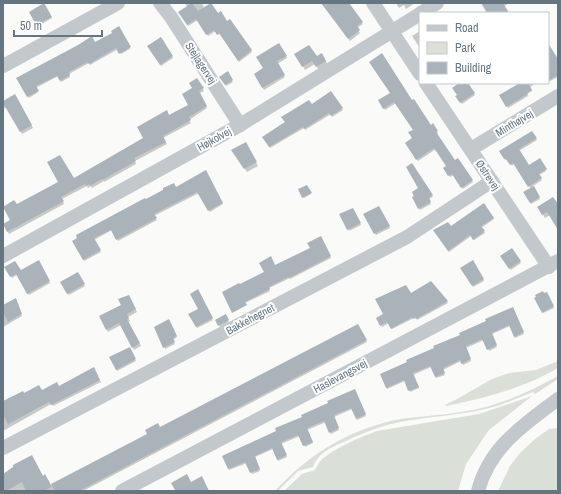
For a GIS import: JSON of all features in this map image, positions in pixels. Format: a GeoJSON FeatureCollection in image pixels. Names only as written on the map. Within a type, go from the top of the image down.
{"type":"FeatureCollection","features":[{"type":"Feature","properties":{"kind":"street"},"geometry":{"type":"LineString","coordinates":[[3,66],[118,3]]}},
{"type":"Feature","properties":{"kind":"street","name":"Stejlagervej"},"geometry":{"type":"LineString","coordinates":[[160,3],[171,17],[240,125]]}},
{"type":"Feature","properties":{"kind":"street"},"geometry":{"type":"LineString","coordinates":[[373,3],[419,72]]}},
{"type":"Feature","properties":{"kind":"street","name":"Højkolvej"},"geometry":{"type":"LineString","coordinates":[[423,12],[437,3]]}},
{"type":"Feature","properties":{"kind":"street","name":"Højkolvej"},"geometry":{"type":"LineString","coordinates":[[3,256],[240,125],[419,14]]}},
{"type":"Feature","properties":{"kind":"street","name":"Østrevej"},"geometry":{"type":"LineString","coordinates":[[427,84],[492,181],[553,264]]}},
{"type":"Feature","properties":{"kind":"street","name":"Minthøjvej"},"geometry":{"type":"LineString","coordinates":[[471,149],[558,96]]}},
{"type":"Feature","properties":{"kind":"street","name":"Bakkehegnet"},"geometry":{"type":"LineString","coordinates":[[3,448],[407,237],[492,181]]}},
{"type":"Feature","properties":{"kind":"street","name":"Haslevangsvej"},"geometry":{"type":"LineString","coordinates":[[122,491],[553,264]]}},
{"type":"Feature","properties":{"kind":"street"},"geometry":{"type":"LineString","coordinates":[[478,491],[488,465],[501,446],[517,431],[558,399]]}},
{"type":"Feature","properties":{"kind":"green space"},"geometry":{"type":"Polygon","coordinates":[[[558,361],[558,368],[518,387],[475,400],[445,405],[492,379],[509,373],[536,370],[558,361]]]}},
{"type":"Feature","properties":{"kind":"green space"},"geometry":{"type":"Polygon","coordinates":[[[558,376],[558,379],[535,394],[533,392],[514,400],[481,410],[403,421],[386,425],[362,434],[326,451],[319,457],[313,467],[298,471],[278,491],[275,491],[287,478],[314,456],[358,432],[391,421],[474,410],[486,407],[523,394],[558,376]]]}},
{"type":"Feature","properties":{"kind":"green space"},"geometry":{"type":"Polygon","coordinates":[[[532,396],[489,430],[466,464],[458,491],[284,491],[302,474],[315,470],[321,460],[334,451],[348,443],[377,431],[479,414],[532,396]]]}},
{"type":"Feature","properties":{"kind":"green space"},"geometry":{"type":"Polygon","coordinates":[[[558,428],[558,491],[498,491],[510,466],[520,453],[535,439],[549,429],[558,428]]]}},
{"type":"Feature","properties":{"kind":"building"},"geometry":{"type":"Polygon","coordinates":[[[44,3],[52,17],[36,25],[29,12],[44,3]]]}},
{"type":"Feature","properties":{"kind":"building"},"geometry":{"type":"Polygon","coordinates":[[[192,3],[198,11],[211,3],[218,13],[221,11],[227,21],[230,19],[252,50],[238,61],[219,33],[217,35],[214,30],[206,35],[196,19],[187,25],[178,12],[192,3]]]}},
{"type":"Feature","properties":{"kind":"building"},"geometry":{"type":"Polygon","coordinates":[[[321,3],[349,3],[363,22],[357,26],[360,30],[348,39],[321,3]]]}},
{"type":"Feature","properties":{"kind":"building"},"geometry":{"type":"Polygon","coordinates":[[[481,3],[503,3],[508,12],[486,12],[481,3]]]}},
{"type":"Feature","properties":{"kind":"building"},"geometry":{"type":"Polygon","coordinates":[[[119,26],[131,47],[119,54],[116,48],[89,64],[87,62],[69,72],[70,75],[60,81],[57,76],[36,86],[39,91],[27,97],[16,78],[92,36],[95,42],[112,33],[111,31],[119,26]]]}},
{"type":"Feature","properties":{"kind":"building"},"geometry":{"type":"Polygon","coordinates":[[[161,37],[173,56],[160,65],[147,46],[161,37]]]}},
{"type":"Feature","properties":{"kind":"building"},"geometry":{"type":"Polygon","coordinates":[[[279,43],[287,56],[277,61],[285,75],[262,88],[254,74],[263,68],[256,57],[279,43]]]}},
{"type":"Feature","properties":{"kind":"building"},"geometry":{"type":"Polygon","coordinates":[[[309,45],[317,56],[322,53],[326,61],[316,67],[312,61],[302,67],[294,54],[309,45]]]}},
{"type":"Feature","properties":{"kind":"building"},"geometry":{"type":"Polygon","coordinates":[[[549,45],[558,59],[558,75],[549,80],[549,45]]]}},
{"type":"Feature","properties":{"kind":"building"},"geometry":{"type":"Polygon","coordinates":[[[382,53],[412,100],[414,99],[431,125],[433,123],[438,131],[436,132],[455,160],[458,158],[473,180],[461,188],[452,174],[448,176],[443,168],[446,166],[434,148],[416,160],[405,143],[412,138],[408,132],[413,130],[394,102],[383,109],[378,100],[390,93],[369,62],[382,53]]]}},
{"type":"Feature","properties":{"kind":"building"},"geometry":{"type":"Polygon","coordinates":[[[228,71],[233,80],[225,85],[219,77],[228,71]]]}},
{"type":"Feature","properties":{"kind":"building"},"geometry":{"type":"Polygon","coordinates":[[[197,78],[204,88],[199,91],[207,106],[189,117],[191,120],[163,136],[166,142],[134,158],[136,161],[102,180],[90,186],[89,184],[86,186],[85,184],[61,197],[64,201],[7,232],[3,224],[10,220],[3,207],[14,200],[17,204],[58,182],[47,162],[60,155],[74,178],[143,138],[137,127],[167,110],[169,115],[188,105],[182,94],[192,88],[189,83],[197,78]]]}},
{"type":"Feature","properties":{"kind":"building"},"geometry":{"type":"Polygon","coordinates":[[[458,84],[469,84],[475,93],[460,103],[452,88],[458,84]]]}},
{"type":"Feature","properties":{"kind":"building"},"geometry":{"type":"Polygon","coordinates":[[[518,84],[529,84],[532,90],[506,107],[499,95],[518,84]]]}},
{"type":"Feature","properties":{"kind":"building"},"geometry":{"type":"Polygon","coordinates":[[[331,91],[343,108],[331,116],[329,113],[304,129],[303,127],[269,147],[262,137],[285,122],[281,117],[309,100],[312,104],[331,91]]]}},
{"type":"Feature","properties":{"kind":"building"},"geometry":{"type":"Polygon","coordinates":[[[15,94],[32,125],[20,132],[3,103],[3,101],[15,94]]]}},
{"type":"Feature","properties":{"kind":"building"},"geometry":{"type":"Polygon","coordinates":[[[532,131],[537,138],[519,149],[529,165],[540,158],[547,169],[539,174],[542,178],[528,187],[513,163],[510,165],[499,151],[532,131]]]}},
{"type":"Feature","properties":{"kind":"building"},"geometry":{"type":"Polygon","coordinates":[[[246,142],[257,162],[244,169],[231,150],[246,142]]]}},
{"type":"Feature","properties":{"kind":"building"},"geometry":{"type":"Polygon","coordinates":[[[412,163],[433,195],[429,197],[431,202],[418,209],[412,197],[414,196],[412,192],[418,188],[406,167],[412,163]]]}},
{"type":"Feature","properties":{"kind":"building"},"geometry":{"type":"Polygon","coordinates":[[[206,170],[223,203],[208,211],[197,192],[154,214],[157,218],[116,240],[111,230],[94,238],[101,250],[83,260],[72,241],[77,238],[76,235],[163,190],[163,188],[174,183],[176,187],[206,170]]]}},
{"type":"Feature","properties":{"kind":"building"},"geometry":{"type":"Polygon","coordinates":[[[307,185],[312,193],[302,198],[298,189],[307,185]]]}},
{"type":"Feature","properties":{"kind":"building"},"geometry":{"type":"Polygon","coordinates":[[[534,186],[540,197],[530,203],[523,192],[534,186]]]}},
{"type":"Feature","properties":{"kind":"building"},"geometry":{"type":"Polygon","coordinates":[[[553,197],[558,204],[558,230],[547,212],[542,215],[537,207],[553,197]]]}},
{"type":"Feature","properties":{"kind":"building"},"geometry":{"type":"Polygon","coordinates":[[[484,203],[494,218],[481,226],[485,231],[473,240],[470,235],[448,251],[433,230],[448,222],[451,226],[484,203]]]}},
{"type":"Feature","properties":{"kind":"building"},"geometry":{"type":"Polygon","coordinates":[[[379,206],[390,226],[374,234],[363,214],[379,206]]]}},
{"type":"Feature","properties":{"kind":"building"},"geometry":{"type":"Polygon","coordinates":[[[353,208],[361,223],[347,230],[339,214],[353,208]]]}},
{"type":"Feature","properties":{"kind":"building"},"geometry":{"type":"Polygon","coordinates":[[[321,236],[331,256],[269,287],[270,289],[245,302],[247,305],[232,313],[222,292],[264,272],[259,263],[271,256],[275,265],[310,248],[307,243],[321,236]]]}},
{"type":"Feature","properties":{"kind":"building"},"geometry":{"type":"Polygon","coordinates":[[[512,248],[521,261],[509,269],[500,256],[512,248]]]}},
{"type":"Feature","properties":{"kind":"building"},"geometry":{"type":"Polygon","coordinates":[[[39,260],[50,281],[27,294],[16,274],[10,277],[4,267],[15,261],[21,270],[39,260]]]}},
{"type":"Feature","properties":{"kind":"building"},"geometry":{"type":"Polygon","coordinates":[[[473,260],[484,279],[472,286],[460,268],[473,260]]]}},
{"type":"Feature","properties":{"kind":"building"},"geometry":{"type":"Polygon","coordinates":[[[78,272],[85,284],[67,294],[60,282],[78,272]]]}},
{"type":"Feature","properties":{"kind":"building"},"geometry":{"type":"Polygon","coordinates":[[[431,281],[448,301],[416,319],[415,317],[413,319],[412,317],[391,329],[387,322],[380,326],[376,318],[383,314],[375,299],[406,285],[411,293],[431,281]]]}},
{"type":"Feature","properties":{"kind":"building"},"geometry":{"type":"Polygon","coordinates":[[[198,289],[213,318],[196,327],[188,314],[198,309],[190,294],[198,289]]]}},
{"type":"Feature","properties":{"kind":"building"},"geometry":{"type":"Polygon","coordinates":[[[543,291],[544,293],[547,292],[554,306],[542,313],[534,298],[536,297],[535,295],[543,291]]]}},
{"type":"Feature","properties":{"kind":"building"},"geometry":{"type":"Polygon","coordinates":[[[129,295],[136,309],[127,314],[129,318],[127,319],[140,343],[132,348],[119,323],[106,330],[99,316],[121,305],[118,299],[129,295]]]}},
{"type":"Feature","properties":{"kind":"building"},"geometry":{"type":"Polygon","coordinates":[[[16,298],[22,314],[8,322],[3,312],[3,305],[16,298]]]}},
{"type":"Feature","properties":{"kind":"building"},"geometry":{"type":"Polygon","coordinates":[[[513,307],[524,332],[514,337],[509,325],[492,333],[497,345],[487,350],[482,339],[466,346],[471,359],[461,364],[460,360],[443,368],[445,373],[435,377],[430,366],[413,373],[419,387],[408,391],[404,380],[386,388],[380,374],[407,362],[406,360],[434,348],[433,346],[460,335],[459,333],[486,321],[485,319],[513,307]]]}},
{"type":"Feature","properties":{"kind":"building"},"geometry":{"type":"Polygon","coordinates":[[[226,314],[229,320],[218,326],[215,320],[226,314]]]}},
{"type":"Feature","properties":{"kind":"building"},"geometry":{"type":"Polygon","coordinates":[[[169,319],[177,336],[173,338],[175,342],[163,348],[154,327],[169,319]]]}},
{"type":"Feature","properties":{"kind":"building"},"geometry":{"type":"Polygon","coordinates":[[[358,324],[367,340],[79,491],[55,491],[51,484],[147,434],[145,430],[158,423],[160,427],[358,324]]]}},
{"type":"Feature","properties":{"kind":"building"},"geometry":{"type":"Polygon","coordinates":[[[130,347],[136,359],[116,370],[109,357],[130,347]]]}},
{"type":"Feature","properties":{"kind":"building"},"geometry":{"type":"Polygon","coordinates":[[[94,367],[100,380],[51,405],[49,402],[8,424],[3,415],[3,401],[23,391],[24,393],[39,385],[42,390],[57,382],[59,386],[94,367]]]}},
{"type":"Feature","properties":{"kind":"building"},"geometry":{"type":"Polygon","coordinates":[[[355,389],[366,414],[356,419],[351,408],[334,415],[339,428],[329,433],[324,421],[307,428],[313,442],[303,446],[298,435],[281,442],[287,455],[277,460],[272,448],[255,456],[260,469],[250,473],[245,462],[228,469],[222,456],[276,431],[275,428],[302,417],[301,415],[328,403],[327,401],[355,389]]]}},
{"type":"Feature","properties":{"kind":"building"},"geometry":{"type":"Polygon","coordinates":[[[32,455],[43,476],[45,474],[52,487],[43,491],[26,491],[22,482],[6,491],[3,491],[3,474],[13,467],[13,465],[32,455]]]}},
{"type":"Feature","properties":{"kind":"building"},"geometry":{"type":"Polygon","coordinates":[[[187,474],[191,482],[202,476],[209,491],[174,491],[175,490],[171,483],[187,474]]]}}]}
